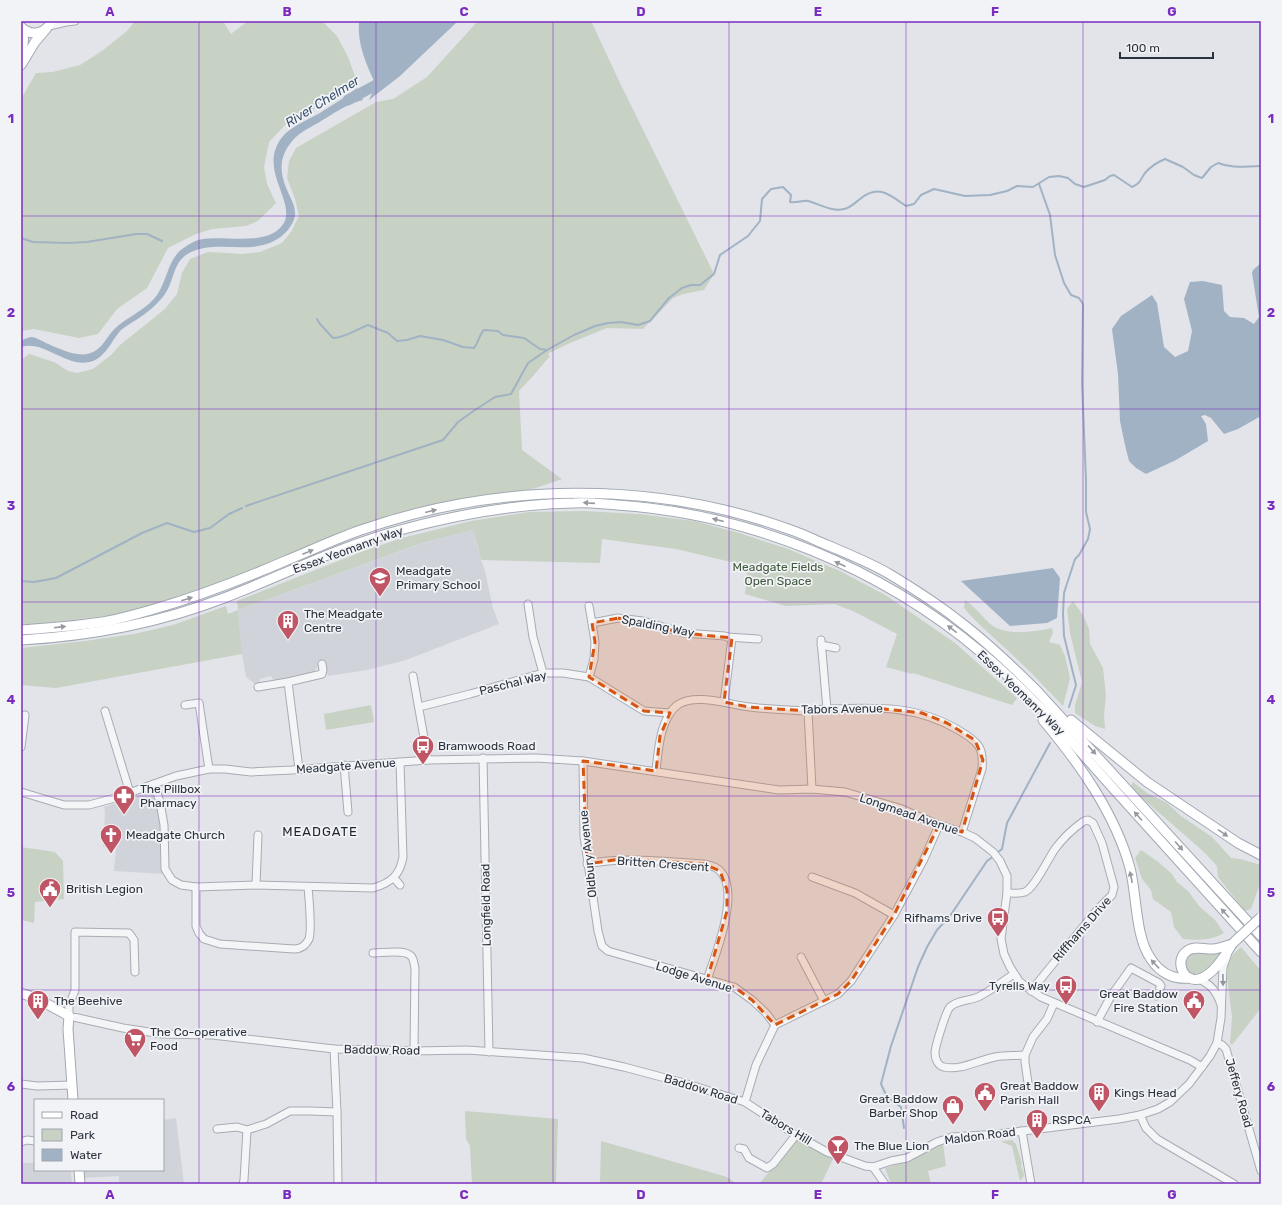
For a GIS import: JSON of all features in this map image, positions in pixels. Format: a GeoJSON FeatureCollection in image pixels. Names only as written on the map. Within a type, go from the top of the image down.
{"type":"FeatureCollection","features":[{"type":"Feature","properties":{"kind":"main road"},"geometry":{"type":"LineString","coordinates":[[21,28],[28,32],[38,33],[49,25]]}},
{"type":"Feature","properties":{"kind":"main road"},"geometry":{"type":"LineString","coordinates":[[21,65],[35,42],[49,25]]}},
{"type":"Feature","properties":{"kind":"main road"},"geometry":{"type":"LineString","coordinates":[[21,28],[24,40],[21,52]]}},
{"type":"Feature","properties":{"kind":"main road","name":"Essex Yeomanry Way"},"geometry":{"type":"LineString","coordinates":[[21,630],[53,628],[108,621],[188,599],[258,573],[360,531],[392,520],[448,506],[501,498],[551,494],[650,496],[709,506],[745,515],[792,530],[848,554],[888,574],[933,602],[958,620],[1007,662],[1037,691],[1261,936]]}},
{"type":"Feature","properties":{"kind":"main road","name":"Essex Yeomanry Way"},"geometry":{"type":"LineString","coordinates":[[21,640],[54,638],[101,631],[145,623],[187,612],[364,542],[392,532],[449,517],[521,506],[577,502],[642,507],[700,516],[786,540],[860,572],[918,605],[945,624],[1018,686],[1068,738],[1261,952]]}},
{"type":"Feature","properties":{"kind":"main road"},"geometry":{"type":"LineString","coordinates":[[982,654],[1032,706],[1045,722],[1083,773],[1108,813],[1122,845],[1130,869],[1143,942],[1151,960],[1163,972],[1170,976],[1179,979],[1194,979]]}},
{"type":"Feature","properties":{"kind":"main road"},"geometry":{"type":"LineString","coordinates":[[1037,691],[1093,740],[1147,782],[1238,843],[1261,855]]}},
{"type":"Feature","properties":{"kind":"main road","name":"Maldon Road"},"geometry":{"type":"LineString","coordinates":[[1230,948],[1192,948],[1187,951],[1180,960],[1182,972],[1194,979],[1212,971],[1230,948],[1261,917]]}},
{"type":"Feature","properties":{"kind":"main road","name":"Baddow Road"},"geometry":{"type":"LineString","coordinates":[[21,992],[70,1016]]}},
{"type":"Feature","properties":{"kind":"main road"},"geometry":{"type":"LineString","coordinates":[[70,1016],[68,1023],[73,1099]]}},
{"type":"Feature","properties":{"kind":"main road"},"geometry":{"type":"LineString","coordinates":[[79,1171],[80,1184]]}},
{"type":"Feature","properties":{"kind":"street"},"geometry":{"type":"LineString","coordinates":[[49,25],[75,21]]}},
{"type":"Feature","properties":{"kind":"street"},"geometry":{"type":"LineString","coordinates":[[528,604],[533,636],[543,673]]}},
{"type":"Feature","properties":{"kind":"street"},"geometry":{"type":"LineString","coordinates":[[589,606],[595,642],[594,659],[589,677]]}},
{"type":"Feature","properties":{"kind":"street","name":"Spalding Way"},"geometry":{"type":"LineString","coordinates":[[592,623],[618,618],[643,621],[684,633],[758,639]]}},
{"type":"Feature","properties":{"kind":"street"},"geometry":{"type":"LineString","coordinates":[[748,639],[753,631]]}},
{"type":"Feature","properties":{"kind":"street"},"geometry":{"type":"LineString","coordinates":[[724,702],[732,638],[725,636]]}},
{"type":"Feature","properties":{"kind":"street"},"geometry":{"type":"LineString","coordinates":[[827,709],[821,642],[836,648]]}},
{"type":"Feature","properties":{"kind":"street"},"geometry":{"type":"LineString","coordinates":[[258,686],[288,682],[322,674],[322,664]]}},
{"type":"Feature","properties":{"kind":"street","name":"Paschal Way"},"geometry":{"type":"LineString","coordinates":[[419,707],[543,673],[563,673],[589,677],[644,711],[670,713]]}},
{"type":"Feature","properties":{"kind":"street"},"geometry":{"type":"LineString","coordinates":[[415,680],[428,760]]}},
{"type":"Feature","properties":{"kind":"street"},"geometry":{"type":"LineString","coordinates":[[288,682],[299,770]]}},
{"type":"Feature","properties":{"kind":"street","name":"Tabors Avenue"},"geometry":{"type":"LineString","coordinates":[[656,771],[660,736],[670,713],[677,705],[688,700],[724,702],[749,707],[808,711],[876,708],[922,713],[947,723],[975,740],[981,750],[983,760],[982,769],[962,832]]}},
{"type":"Feature","properties":{"kind":"street"},"geometry":{"type":"LineString","coordinates":[[185,705],[199,703],[209,769]]}},
{"type":"Feature","properties":{"kind":"street"},"geometry":{"type":"LineString","coordinates":[[808,711],[812,789]]}},
{"type":"Feature","properties":{"kind":"street"},"geometry":{"type":"LineString","coordinates":[[105,712],[130,793]]}},
{"type":"Feature","properties":{"kind":"street"},"geometry":{"type":"LineString","coordinates":[[21,747],[26,715]]}},
{"type":"Feature","properties":{"kind":"street","name":"Meadgate Avenue"},"geometry":{"type":"LineString","coordinates":[[21,792],[69,805],[97,803],[189,773],[209,769],[251,772],[299,770],[344,765],[483,758]]}},
{"type":"Feature","properties":{"kind":"street","name":"Longmead Avenue"},"geometry":{"type":"LineString","coordinates":[[483,758],[536,758],[583,761],[779,790],[812,789],[845,792],[899,808],[939,825],[962,832],[975,838],[993,852],[1000,861],[1007,876],[1007,893],[1001,939],[1004,954],[1019,981],[1031,991],[1054,1003],[1176,1054],[1202,1067]]}},
{"type":"Feature","properties":{"kind":"street","name":"Longfield Road"},"geometry":{"type":"LineString","coordinates":[[483,758],[490,1052]]}},
{"type":"Feature","properties":{"kind":"street","name":"Oldbury Avenue"},"geometry":{"type":"LineString","coordinates":[[583,761],[584,836],[587,864],[598,931],[602,946]]}},
{"type":"Feature","properties":{"kind":"street"},"geometry":{"type":"LineString","coordinates":[[154,784],[160,802],[164,826],[164,865],[172,880],[181,885],[196,887],[256,885],[373,888],[394,878],[402,865],[400,762]]}},
{"type":"Feature","properties":{"kind":"street"},"geometry":{"type":"LineString","coordinates":[[344,765],[348,812]]}},
{"type":"Feature","properties":{"kind":"street","name":"Riffhams Drive"},"geometry":{"type":"LineString","coordinates":[[1007,893],[1017,894],[1027,891],[1056,849],[1077,826],[1090,818],[1098,833],[1114,887],[1114,892],[1096,911],[1031,991]]}},
{"type":"Feature","properties":{"kind":"street"},"geometry":{"type":"LineString","coordinates":[[745,1102],[756,1065],[775,1025],[838,994],[850,981],[894,915],[924,858],[939,825]]}},
{"type":"Feature","properties":{"kind":"street"},"geometry":{"type":"LineString","coordinates":[[256,885],[258,835]]}},
{"type":"Feature","properties":{"kind":"street","name":"Britten Crescent"},"geometry":{"type":"LineString","coordinates":[[587,864],[621,859],[704,864],[714,867],[720,871],[727,890],[727,912],[722,936],[707,980]]}},
{"type":"Feature","properties":{"kind":"street"},"geometry":{"type":"LineString","coordinates":[[812,877],[856,894],[894,915]]}},
{"type":"Feature","properties":{"kind":"street"},"geometry":{"type":"LineString","coordinates":[[394,878],[400,885]]}},
{"type":"Feature","properties":{"kind":"street"},"geometry":{"type":"LineString","coordinates":[[196,887],[196,926],[199,934],[204,939],[220,944],[298,949],[306,944],[310,935],[308,887]]}},
{"type":"Feature","properties":{"kind":"street"},"geometry":{"type":"LineString","coordinates":[[70,1016],[69,1006],[75,990],[75,932],[128,933],[134,940],[135,972]]}},
{"type":"Feature","properties":{"kind":"street","name":"Lodge Avenue"},"geometry":{"type":"LineString","coordinates":[[602,946],[608,951],[734,987],[752,1000],[766,1013],[775,1025]]}},
{"type":"Feature","properties":{"kind":"street","name":"Maldon Road"},"geometry":{"type":"LineString","coordinates":[[873,1167],[907,1158],[937,1142],[952,1137],[1022,1131],[1140,1115],[1158,1109],[1174,1100],[1202,1067],[1213,1050],[1216,1042],[1220,1029],[1222,1009],[1223,967],[1230,948]]}},
{"type":"Feature","properties":{"kind":"street"},"geometry":{"type":"LineString","coordinates":[[373,953],[405,952],[411,955],[414,960],[414,1051]]}},
{"type":"Feature","properties":{"kind":"street"},"geometry":{"type":"LineString","coordinates":[[801,957],[824,1001]]}},
{"type":"Feature","properties":{"kind":"street"},"geometry":{"type":"LineString","coordinates":[[1097,1022],[1111,996],[1133,965],[1159,983],[1161,986],[1156,996]]}},
{"type":"Feature","properties":{"kind":"street"},"geometry":{"type":"LineString","coordinates":[[1014,974],[978,998],[955,1003],[949,1007],[935,1053],[936,1060],[939,1065],[948,1068],[959,1067],[994,1057],[1025,1055]]}},
{"type":"Feature","properties":{"kind":"street","name":"Maldon Road"},"geometry":{"type":"LineString","coordinates":[[1194,979],[1204,981],[1214,990],[1218,996],[1222,1009]]}},
{"type":"Feature","properties":{"kind":"street"},"geometry":{"type":"LineString","coordinates":[[1028,1083],[1025,1055],[1033,1037],[1047,1019],[1054,1003]]}},
{"type":"Feature","properties":{"kind":"street","name":"Baddow Road"},"geometry":{"type":"LineString","coordinates":[[70,1016],[123,1028],[162,1034],[212,1034],[334,1049],[414,1051],[467,1050],[583,1058],[684,1083],[745,1102]]}},
{"type":"Feature","properties":{"kind":"street","name":"Jeffery Road"},"geometry":{"type":"LineString","coordinates":[[1216,1042],[1226,1049],[1261,1171]]}},
{"type":"Feature","properties":{"kind":"street"},"geometry":{"type":"LineString","coordinates":[[334,1049],[338,1184]]}},
{"type":"Feature","properties":{"kind":"street"},"geometry":{"type":"LineString","coordinates":[[21,1084],[37,1086],[72,1085]]}},
{"type":"Feature","properties":{"kind":"street","name":"Tabors Hill"},"geometry":{"type":"LineString","coordinates":[[745,1102],[796,1135],[827,1152],[865,1166],[873,1167]]}},
{"type":"Feature","properties":{"kind":"street"},"geometry":{"type":"LineString","coordinates":[[217,1129],[237,1127],[247,1130],[266,1124],[290,1111],[337,1112]]}},
{"type":"Feature","properties":{"kind":"street"},"geometry":{"type":"LineString","coordinates":[[1140,1115],[1146,1128],[1151,1134],[1234,1184]]}},
{"type":"Feature","properties":{"kind":"street"},"geometry":{"type":"LineString","coordinates":[[243,1184],[247,1130]]}},
{"type":"Feature","properties":{"kind":"street"},"geometry":{"type":"LineString","coordinates":[[1022,1131],[1031,1184]]}},
{"type":"Feature","properties":{"kind":"street"},"geometry":{"type":"LineString","coordinates":[[739,1148],[744,1149],[749,1158],[767,1168],[773,1164],[796,1135]]}},
{"type":"Feature","properties":{"kind":"street"},"geometry":{"type":"LineString","coordinates":[[21,1142],[27,1140],[34,1141]]}},
{"type":"Feature","properties":{"kind":"street"},"geometry":{"type":"LineString","coordinates":[[873,1167],[885,1184]]}},
{"type":"Feature","properties":{"kind":"highlighted area"},"geometry":{"type":"Polygon","coordinates":[[[618,618],[684,633],[732,638],[724,702],[749,707],[808,711],[876,708],[922,713],[947,723],[975,740],[983,760],[962,832],[939,825],[894,915],[851,981],[838,994],[775,1025],[752,1000],[734,987],[707,980],[727,911],[727,890],[720,871],[704,864],[621,859],[587,864],[583,761],[656,771],[660,736],[670,713],[644,711],[589,677],[595,642],[592,623],[618,618]]]}},
{"type":"Feature","properties":{"kind":"shaded area","name":"Meadgate Primary School"},"geometry":{"type":"Polygon","coordinates":[[[473,530],[485,571],[493,608],[499,624],[406,660],[367,670],[328,676],[325,662],[318,665],[314,672],[274,681],[271,676],[260,679],[259,684],[255,684],[246,677],[242,654],[238,610],[423,543],[473,530]]]}},
{"type":"Feature","properties":{"kind":"shaded area"},"geometry":{"type":"Polygon","coordinates":[[[149,792],[154,797],[158,814],[161,834],[160,863],[163,874],[114,871],[116,848],[103,847],[104,807],[149,792]]]}},
{"type":"Feature","properties":{"kind":"shaded area"},"geometry":{"type":"Polygon","coordinates":[[[176,1118],[184,1184],[119,1184],[119,1176],[82,1178],[82,1171],[164,1171],[164,1120],[176,1118]]]}},
{"type":"Feature","properties":{"kind":"shaded area"},"geometry":{"type":"Polygon","coordinates":[[[21,1163],[34,1163],[34,1171],[71,1171],[72,1184],[21,1184],[21,1163]]]}},
{"type":"Feature","properties":{"kind":"green space"},"geometry":{"type":"Polygon","coordinates":[[[135,21],[223,21],[231,34],[248,21],[322,21],[337,36],[348,57],[356,79],[345,90],[323,100],[307,116],[287,123],[269,142],[264,167],[267,184],[276,203],[258,221],[246,226],[212,229],[196,234],[168,248],[147,288],[117,309],[98,334],[79,338],[34,329],[21,331],[21,99],[36,73],[53,72],[80,65],[102,51],[127,31],[135,21]]]}},
{"type":"Feature","properties":{"kind":"green space"},"geometry":{"type":"Polygon","coordinates":[[[478,21],[591,21],[714,274],[704,290],[683,294],[673,298],[643,329],[607,328],[549,353],[548,355],[550,356],[519,391],[522,450],[562,479],[530,490],[454,501],[389,515],[214,588],[113,615],[21,626],[21,360],[29,354],[54,362],[68,371],[77,373],[93,369],[165,309],[177,294],[182,273],[190,259],[208,252],[242,254],[260,252],[282,243],[291,232],[299,216],[295,199],[287,178],[289,161],[296,148],[376,102],[393,99],[427,77],[478,21]]]}},
{"type":"Feature","properties":{"kind":"green space","name":"Meadgate Fields Open Space"},"geometry":{"type":"Polygon","coordinates":[[[584,511],[639,514],[694,521],[739,533],[788,549],[840,571],[887,596],[955,643],[1017,698],[1012,705],[913,673],[886,667],[897,634],[855,612],[835,604],[786,606],[745,594],[748,566],[676,549],[602,539],[600,563],[481,560],[473,530],[422,543],[238,610],[237,601],[361,552],[402,538],[471,521],[529,512],[584,511]]]}},
{"type":"Feature","properties":{"kind":"green space"},"geometry":{"type":"Polygon","coordinates":[[[965,600],[994,627],[1002,630],[1010,632],[1027,632],[1052,628],[1053,633],[1049,642],[1060,645],[1065,656],[1070,678],[1063,706],[1015,657],[971,616],[964,608],[965,600]]]}},
{"type":"Feature","properties":{"kind":"green space"},"geometry":{"type":"Polygon","coordinates":[[[1073,601],[1083,615],[1089,629],[1090,644],[1103,668],[1106,695],[1104,715],[1105,729],[1095,726],[1075,713],[1075,705],[1082,682],[1070,633],[1067,609],[1073,601]]]}},
{"type":"Feature","properties":{"kind":"green space"},"geometry":{"type":"Polygon","coordinates":[[[226,606],[228,614],[238,610],[242,654],[56,688],[21,685],[21,648],[134,634],[173,625],[226,606]]]}},
{"type":"Feature","properties":{"kind":"green space"},"geometry":{"type":"Polygon","coordinates":[[[371,705],[374,722],[326,730],[324,714],[371,705]]]}},
{"type":"Feature","properties":{"kind":"green space"},"geometry":{"type":"Polygon","coordinates":[[[1133,782],[1147,793],[1167,803],[1181,816],[1212,837],[1231,858],[1261,865],[1261,881],[1251,909],[1245,911],[1218,877],[1217,866],[1204,852],[1141,797],[1131,786],[1133,782]]]}},
{"type":"Feature","properties":{"kind":"green space"},"geometry":{"type":"Polygon","coordinates":[[[21,847],[55,852],[63,861],[64,899],[35,902],[34,923],[21,920],[21,847]]]}},
{"type":"Feature","properties":{"kind":"green space"},"geometry":{"type":"Polygon","coordinates":[[[1141,850],[1172,874],[1177,882],[1188,891],[1199,906],[1215,920],[1224,933],[1209,939],[1183,939],[1174,927],[1171,912],[1153,899],[1151,890],[1142,879],[1135,858],[1141,850]]]}},
{"type":"Feature","properties":{"kind":"green space"},"geometry":{"type":"Polygon","coordinates":[[[1241,947],[1261,971],[1261,1008],[1232,1045],[1230,1043],[1232,1017],[1227,977],[1228,965],[1233,954],[1241,947]]]}},
{"type":"Feature","properties":{"kind":"green space"},"geometry":{"type":"Polygon","coordinates":[[[1191,952],[1223,952],[1216,962],[1210,967],[1195,975],[1188,973],[1185,967],[1185,959],[1191,952]]]}},
{"type":"Feature","properties":{"kind":"green space"},"geometry":{"type":"Polygon","coordinates":[[[465,1111],[558,1119],[556,1182],[575,1184],[472,1184],[470,1146],[466,1139],[465,1111]]]}},
{"type":"Feature","properties":{"kind":"green space"},"geometry":{"type":"Polygon","coordinates":[[[796,1140],[833,1159],[821,1184],[759,1184],[796,1140]]]}},
{"type":"Feature","properties":{"kind":"green space"},"geometry":{"type":"Polygon","coordinates":[[[1012,1140],[1016,1144],[1022,1164],[1024,1176],[1020,1181],[1012,1146],[1002,1142],[1012,1140]]]}},
{"type":"Feature","properties":{"kind":"green space"},"geometry":{"type":"Polygon","coordinates":[[[601,1141],[727,1177],[737,1184],[600,1184],[601,1141]]]}},
{"type":"Feature","properties":{"kind":"green space"},"geometry":{"type":"Polygon","coordinates":[[[943,1144],[946,1166],[928,1171],[931,1184],[891,1184],[885,1168],[909,1161],[943,1144]]]}},
{"type":"Feature","properties":{"kind":"water"},"geometry":{"type":"Polygon","coordinates":[[[359,21],[458,21],[400,76],[369,100],[376,85],[361,46],[359,38],[359,21]]]}},
{"type":"Feature","properties":{"kind":"water"},"geometry":{"type":"Polygon","coordinates":[[[357,88],[363,100],[345,107],[302,132],[293,140],[285,152],[282,164],[284,183],[293,204],[295,215],[292,224],[284,234],[273,242],[261,246],[210,247],[197,250],[186,255],[178,263],[165,294],[152,308],[121,330],[98,359],[83,363],[65,358],[39,347],[21,347],[21,341],[32,337],[70,353],[83,354],[95,351],[102,345],[116,327],[152,301],[161,289],[175,256],[185,247],[202,239],[244,239],[264,236],[273,233],[280,228],[286,219],[286,209],[275,174],[274,161],[276,148],[284,135],[291,129],[320,113],[357,88]]]}},
{"type":"Feature","properties":{"kind":"water"},"geometry":{"type":"Polygon","coordinates":[[[1261,263],[1261,416],[1238,429],[1224,434],[1211,418],[1205,415],[1201,416],[1206,424],[1208,441],[1176,460],[1146,474],[1136,468],[1129,461],[1125,445],[1120,421],[1118,374],[1112,329],[1121,316],[1152,295],[1157,303],[1164,347],[1175,357],[1188,351],[1192,331],[1184,299],[1190,282],[1203,281],[1222,285],[1224,311],[1230,317],[1244,318],[1254,324],[1259,317],[1252,273],[1253,270],[1261,263]]]}},
{"type":"Feature","properties":{"kind":"water"},"geometry":{"type":"Polygon","coordinates":[[[1053,568],[1060,578],[1057,618],[1047,623],[1010,626],[961,581],[1053,568]]]}},
{"type":"Feature","properties":{"kind":"waterway","name":"River Chelmer"},"geometry":{"type":"LineString","coordinates":[[348,100],[376,85],[388,76]]}},
{"type":"Feature","properties":{"kind":"waterway"},"geometry":{"type":"LineString","coordinates":[[246,506],[443,440],[458,422],[475,410],[495,397],[511,394],[528,363],[547,350],[574,335],[595,326],[621,322],[638,325],[650,321],[669,298],[682,288],[691,285],[700,285],[714,274],[720,255],[748,236],[760,221],[762,199],[771,189],[783,187],[791,195],[790,202],[808,201],[830,209],[839,210],[848,208],[866,195],[878,191],[889,195],[906,206],[914,204],[921,195],[934,189],[965,196],[990,195],[1007,191],[1017,186],[1033,187],[1049,177],[1059,176],[1068,178],[1075,184],[1084,187],[1105,180],[1114,175],[1132,187],[1139,183],[1149,169],[1165,159],[1202,178],[1211,167],[1218,163],[1234,167],[1261,166]]}},
{"type":"Feature","properties":{"kind":"waterway"},"geometry":{"type":"LineString","coordinates":[[1039,184],[1050,215],[1055,255],[1064,283],[1071,295],[1079,298],[1083,304],[1082,383],[1086,512],[1090,529],[1088,539],[1075,559],[1064,593],[1064,636],[1076,685],[1069,707]]}},
{"type":"Feature","properties":{"kind":"waterway"},"geometry":{"type":"LineString","coordinates":[[21,238],[33,242],[68,243],[87,242],[136,234],[147,234],[162,241]]}},
{"type":"Feature","properties":{"kind":"waterway"},"geometry":{"type":"LineString","coordinates":[[317,319],[333,338],[346,335],[368,325],[388,333],[397,341],[420,336],[443,340],[463,347],[474,348],[484,330],[498,331],[503,335],[524,338],[540,349],[547,350]]}},
{"type":"Feature","properties":{"kind":"waterway"},"geometry":{"type":"LineString","coordinates":[[21,581],[34,582],[56,578],[142,533],[167,523],[194,532],[210,528],[229,514],[242,508]]}},
{"type":"Feature","properties":{"kind":"waterway"},"geometry":{"type":"LineString","coordinates":[[997,853],[1002,849],[1007,823],[1050,743]]}},
{"type":"Feature","properties":{"kind":"waterway"},"geometry":{"type":"LineString","coordinates":[[904,1128],[901,1107],[887,1097],[881,1084],[891,1046],[918,967],[927,947],[937,930],[950,916],[987,861],[994,856]]}},
{"type":"Feature","properties":{"kind":"place","name":"Meadgate Primary School"},"geometry":{"type":"Point","coordinates":[380,598]}},
{"type":"Feature","properties":{"kind":"place","name":"The Meadgate Centre"},"geometry":{"type":"Point","coordinates":[288,640]}},
{"type":"Feature","properties":{"kind":"place","name":"Bramwoods Road"},"geometry":{"type":"Point","coordinates":[423,766]}},
{"type":"Feature","properties":{"kind":"place","name":"The Pillbox Pharmacy"},"geometry":{"type":"Point","coordinates":[124,816]}},
{"type":"Feature","properties":{"kind":"place","name":"Meadgate Church"},"geometry":{"type":"Point","coordinates":[111,854]}},
{"type":"Feature","properties":{"kind":"place","name":"British Legion"},"geometry":{"type":"Point","coordinates":[50,908]}},
{"type":"Feature","properties":{"kind":"place","name":"Rifhams Drive"},"geometry":{"type":"Point","coordinates":[998,938]}},
{"type":"Feature","properties":{"kind":"place","name":"Tyrells Way"},"geometry":{"type":"Point","coordinates":[1066,1006]}},
{"type":"Feature","properties":{"kind":"place","name":"The Beehive"},"geometry":{"type":"Point","coordinates":[38,1020]}},
{"type":"Feature","properties":{"kind":"place","name":"Great Baddow Fire Station"},"geometry":{"type":"Point","coordinates":[1194,1020]}},
{"type":"Feature","properties":{"kind":"place","name":"The Co-operative Food"},"geometry":{"type":"Point","coordinates":[135,1058]}},
{"type":"Feature","properties":{"kind":"place","name":"Great Baddow Parish Hall"},"geometry":{"type":"Point","coordinates":[985,1112]}},
{"type":"Feature","properties":{"kind":"place","name":"Kings Head"},"geometry":{"type":"Point","coordinates":[1099,1112]}},
{"type":"Feature","properties":{"kind":"place","name":"Great Baddow Barber Shop"},"geometry":{"type":"Point","coordinates":[953,1126]}},
{"type":"Feature","properties":{"kind":"place","name":"RSPCA"},"geometry":{"type":"Point","coordinates":[1037,1140]}},
{"type":"Feature","properties":{"kind":"place","name":"The Blue Lion"},"geometry":{"type":"Point","coordinates":[838,1166]}},
{"type":"Feature","properties":{"kind":"district","name":"MEADGATE"},"geometry":{"type":"Point","coordinates":[320,831]}}]}
